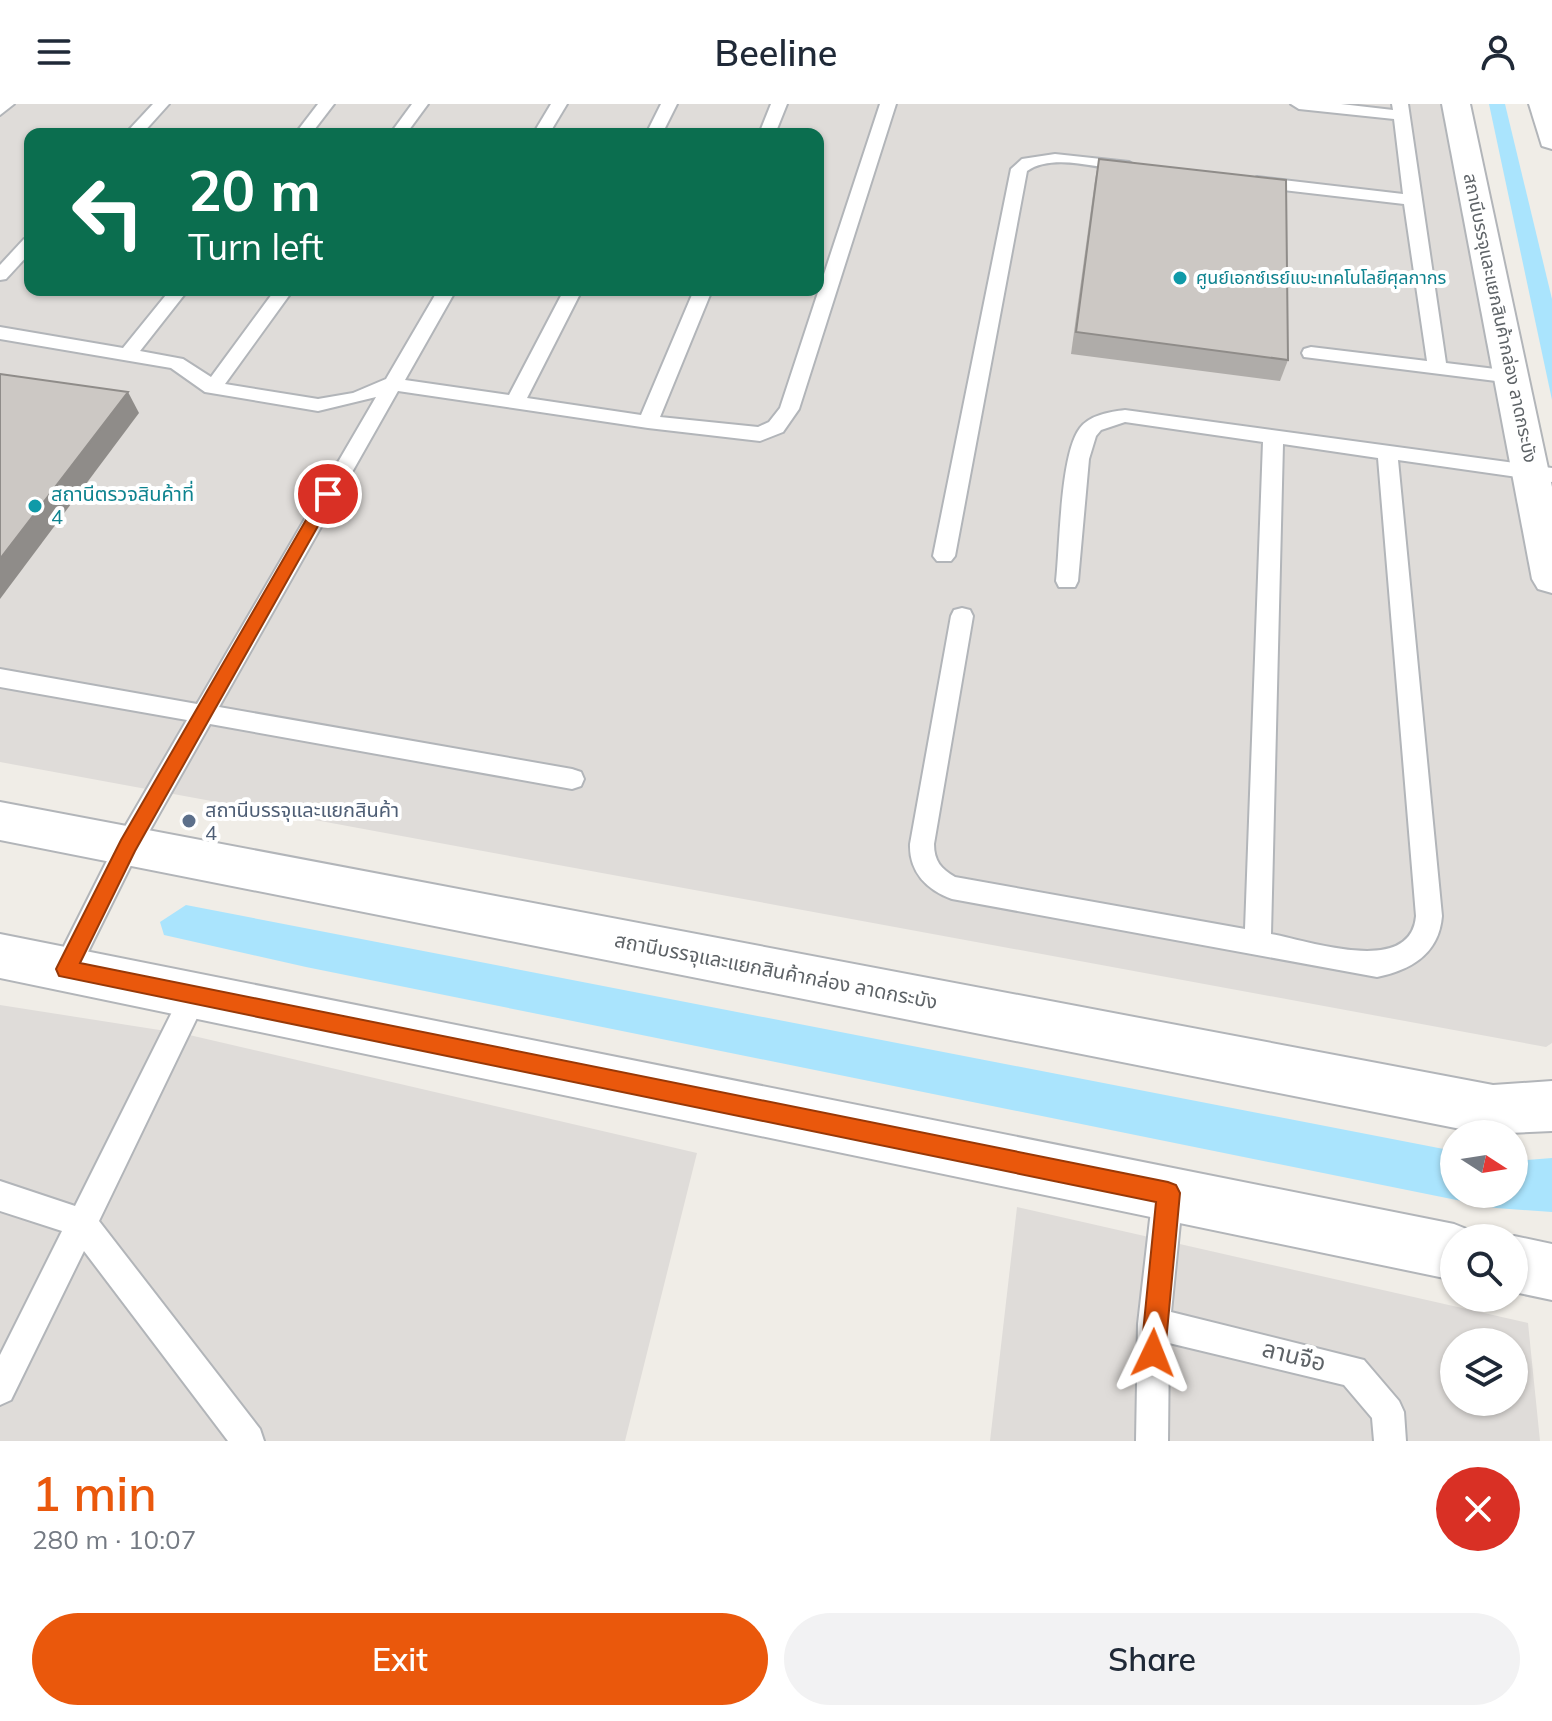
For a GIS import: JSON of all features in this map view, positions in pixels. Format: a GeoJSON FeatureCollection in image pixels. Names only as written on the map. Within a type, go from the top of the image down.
{"type":"FeatureCollection","features":[{"type":"Feature","properties":{"kind":"street","name":"สถานีบรรจุและแยกสินค้ากล่อง ลาดกระบัง"},"geometry":{"type":"LineString","coordinates":[[1456,104],[1512,377],[1542,474],[1552,579]]}},
{"type":"Feature","properties":{"kind":"street"},"geometry":{"type":"LineString","coordinates":[[1543,104],[1552,140]]}},
{"type":"Feature","properties":{"kind":"street","name":"สถานีบรรจุและแยกสินค้ากล่อง ลาดกระบัง"},"geometry":{"type":"LineString","coordinates":[[0,821],[1493,1110],[1552,1106]]}},
{"type":"Feature","properties":{"kind":"street"},"geometry":{"type":"LineString","coordinates":[[0,956],[1440,1249]]}},
{"type":"Feature","properties":{"kind":"street"},"geometry":{"type":"LineString","coordinates":[[1528,1267],[1552,1272]]}},
{"type":"Feature","properties":{"kind":"lane"},"geometry":{"type":"LineString","coordinates":[[0,110],[6,104]]}},
{"type":"Feature","properties":{"kind":"lane"},"geometry":{"type":"LineString","coordinates":[[139,128],[161,104]]}},
{"type":"Feature","properties":{"kind":"lane"},"geometry":{"type":"LineString","coordinates":[[308,128],[326,104]]}},
{"type":"Feature","properties":{"kind":"lane"},"geometry":{"type":"LineString","coordinates":[[402,128],[420,104]]}},
{"type":"Feature","properties":{"kind":"lane"},"geometry":{"type":"LineString","coordinates":[[545,128],[559,104]]}},
{"type":"Feature","properties":{"kind":"lane"},"geometry":{"type":"LineString","coordinates":[[657,128],[669,104]]}},
{"type":"Feature","properties":{"kind":"lane"},"geometry":{"type":"LineString","coordinates":[[769,128],[779,104]]}},
{"type":"Feature","properties":{"kind":"lane"},"geometry":{"type":"LineString","coordinates":[[0,333],[176,363],[212,388],[318,405],[357,398],[390,384],[648,422],[751,435],[767,432],[782,422],[789,409],[888,104]]}},
{"type":"Feature","properties":{"kind":"lane"},"geometry":{"type":"LineString","coordinates":[[1299,104],[1400,109],[1437,367]]}},
{"type":"Feature","properties":{"kind":"lane"},"geometry":{"type":"LineString","coordinates":[[944,556],[1019,169],[1026,162],[1046,158],[1153,170]]}},
{"type":"Feature","properties":{"kind":"lane"},"geometry":{"type":"LineString","coordinates":[[1245,181],[1412,200]]}},
{"type":"Feature","properties":{"kind":"lane"},"geometry":{"type":"LineString","coordinates":[[0,275],[24,249]]}},
{"type":"Feature","properties":{"kind":"lane"},"geometry":{"type":"LineString","coordinates":[[129,353],[174,296]]}},
{"type":"Feature","properties":{"kind":"lane"},"geometry":{"type":"LineString","coordinates":[[212,388],[280,296]]}},
{"type":"Feature","properties":{"kind":"lane"},"geometry":{"type":"LineString","coordinates":[[66,969],[128,845],[205,715],[390,384],[443,296]]}},
{"type":"Feature","properties":{"kind":"lane"},"geometry":{"type":"LineString","coordinates":[[515,403],[570,296]]}},
{"type":"Feature","properties":{"kind":"lane"},"geometry":{"type":"LineString","coordinates":[[648,422],[700,296]]}},
{"type":"Feature","properties":{"kind":"lane"},"geometry":{"type":"LineString","coordinates":[[1311,353],[1512,377]]}},
{"type":"Feature","properties":{"kind":"lane"},"geometry":{"type":"LineString","coordinates":[[1067,581],[1082,441],[1098,423],[1125,416],[1387,450],[1542,474]]}},
{"type":"Feature","properties":{"kind":"lane"},"geometry":{"type":"LineString","coordinates":[[1258,942],[1273,435]]}},
{"type":"Feature","properties":{"kind":"lane"},"geometry":{"type":"LineString","coordinates":[[962,616],[922,844],[925,865],[934,877],[952,888],[1377,965],[1407,955],[1422,942],[1429,925],[1387,450]]}},
{"type":"Feature","properties":{"kind":"lane"},"geometry":{"type":"LineString","coordinates":[[0,678],[572,779]]}},
{"type":"Feature","properties":{"kind":"lane"},"geometry":{"type":"LineString","coordinates":[[0,1389],[195,995]]}},
{"type":"Feature","properties":{"kind":"lane"},"geometry":{"type":"LineString","coordinates":[[1152,1441],[1154,1324],[1168,1193]]}},
{"type":"Feature","properties":{"kind":"lane"},"geometry":{"type":"LineString","coordinates":[[0,1196],[82,1223],[248,1441]]}},
{"type":"Feature","properties":{"kind":"lane","name":"ลานจือ"},"geometry":{"type":"LineString","coordinates":[[1154,1324],[1353,1371],[1388,1412],[1390,1441]]}},
{"type":"Feature","properties":{"kind":"shaded area"},"geometry":{"type":"Polygon","coordinates":[[[0,104],[1462,104],[1552,547],[1552,1043],[1546,1047],[0,762],[0,104]]]}},
{"type":"Feature","properties":{"kind":"shaded area"},"geometry":{"type":"Polygon","coordinates":[[[0,1005],[185,1034],[697,1153],[625,1441],[0,1441],[0,1005]]]}},
{"type":"Feature","properties":{"kind":"shaded area"},"geometry":{"type":"Polygon","coordinates":[[[1017,1207],[1440,1303],[1440,1312],[1480,1312],[1528,1323],[1540,1441],[990,1441],[1017,1207]]]}},
{"type":"Feature","properties":{"kind":"water"},"geometry":{"type":"Polygon","coordinates":[[[1489,104],[1505,104],[1552,299],[1552,400],[1489,104]]]}},
{"type":"Feature","properties":{"kind":"water"},"geometry":{"type":"Polygon","coordinates":[[[186,905],[1440,1148],[1440,1197],[306,967],[164,935],[160,922],[186,905]]]}},
{"type":"Feature","properties":{"kind":"water"},"geometry":{"type":"Polygon","coordinates":[[[1552,1158],[1552,1212],[1496,1208],[1528,1208],[1528,1160],[1552,1158]]]}},
{"type":"Feature","properties":{"kind":"building","name":"ศูนย์เอกซ์เรย์แบะเทคโนโลยีศุลกากร"},"geometry":{"type":"Polygon","coordinates":[[[1099,159],[1286,180],[1288,360],[1076,332],[1099,159]]]}},
{"type":"Feature","properties":{"kind":"building","name":"สถานีตรวจสินค้าที่ 4"},"geometry":{"type":"Polygon","coordinates":[[[0,374],[128,392],[0,559],[0,374]]]}},
{"type":"Feature","properties":{"kind":"place","name":"ศูนย์เอกซ์เรย์แบะเทคโนโลยีศุลกากร"},"geometry":{"type":"Point","coordinates":[1180,278]}},
{"type":"Feature","properties":{"kind":"place","name":"สถานีตรวจสินค้าที่ 4"},"geometry":{"type":"Point","coordinates":[35,506]}},
{"type":"Feature","properties":{"kind":"place","name":"สถานีบรรจุและแยกสินค้า 4"},"geometry":{"type":"Point","coordinates":[189,821]}},
{"type":"Feature","properties":{"kind":"route"},"geometry":{"type":"LineString","coordinates":[[328,494],[205,715],[128,845],[66,969],[1168,1193],[1153,1353]]}}]}
